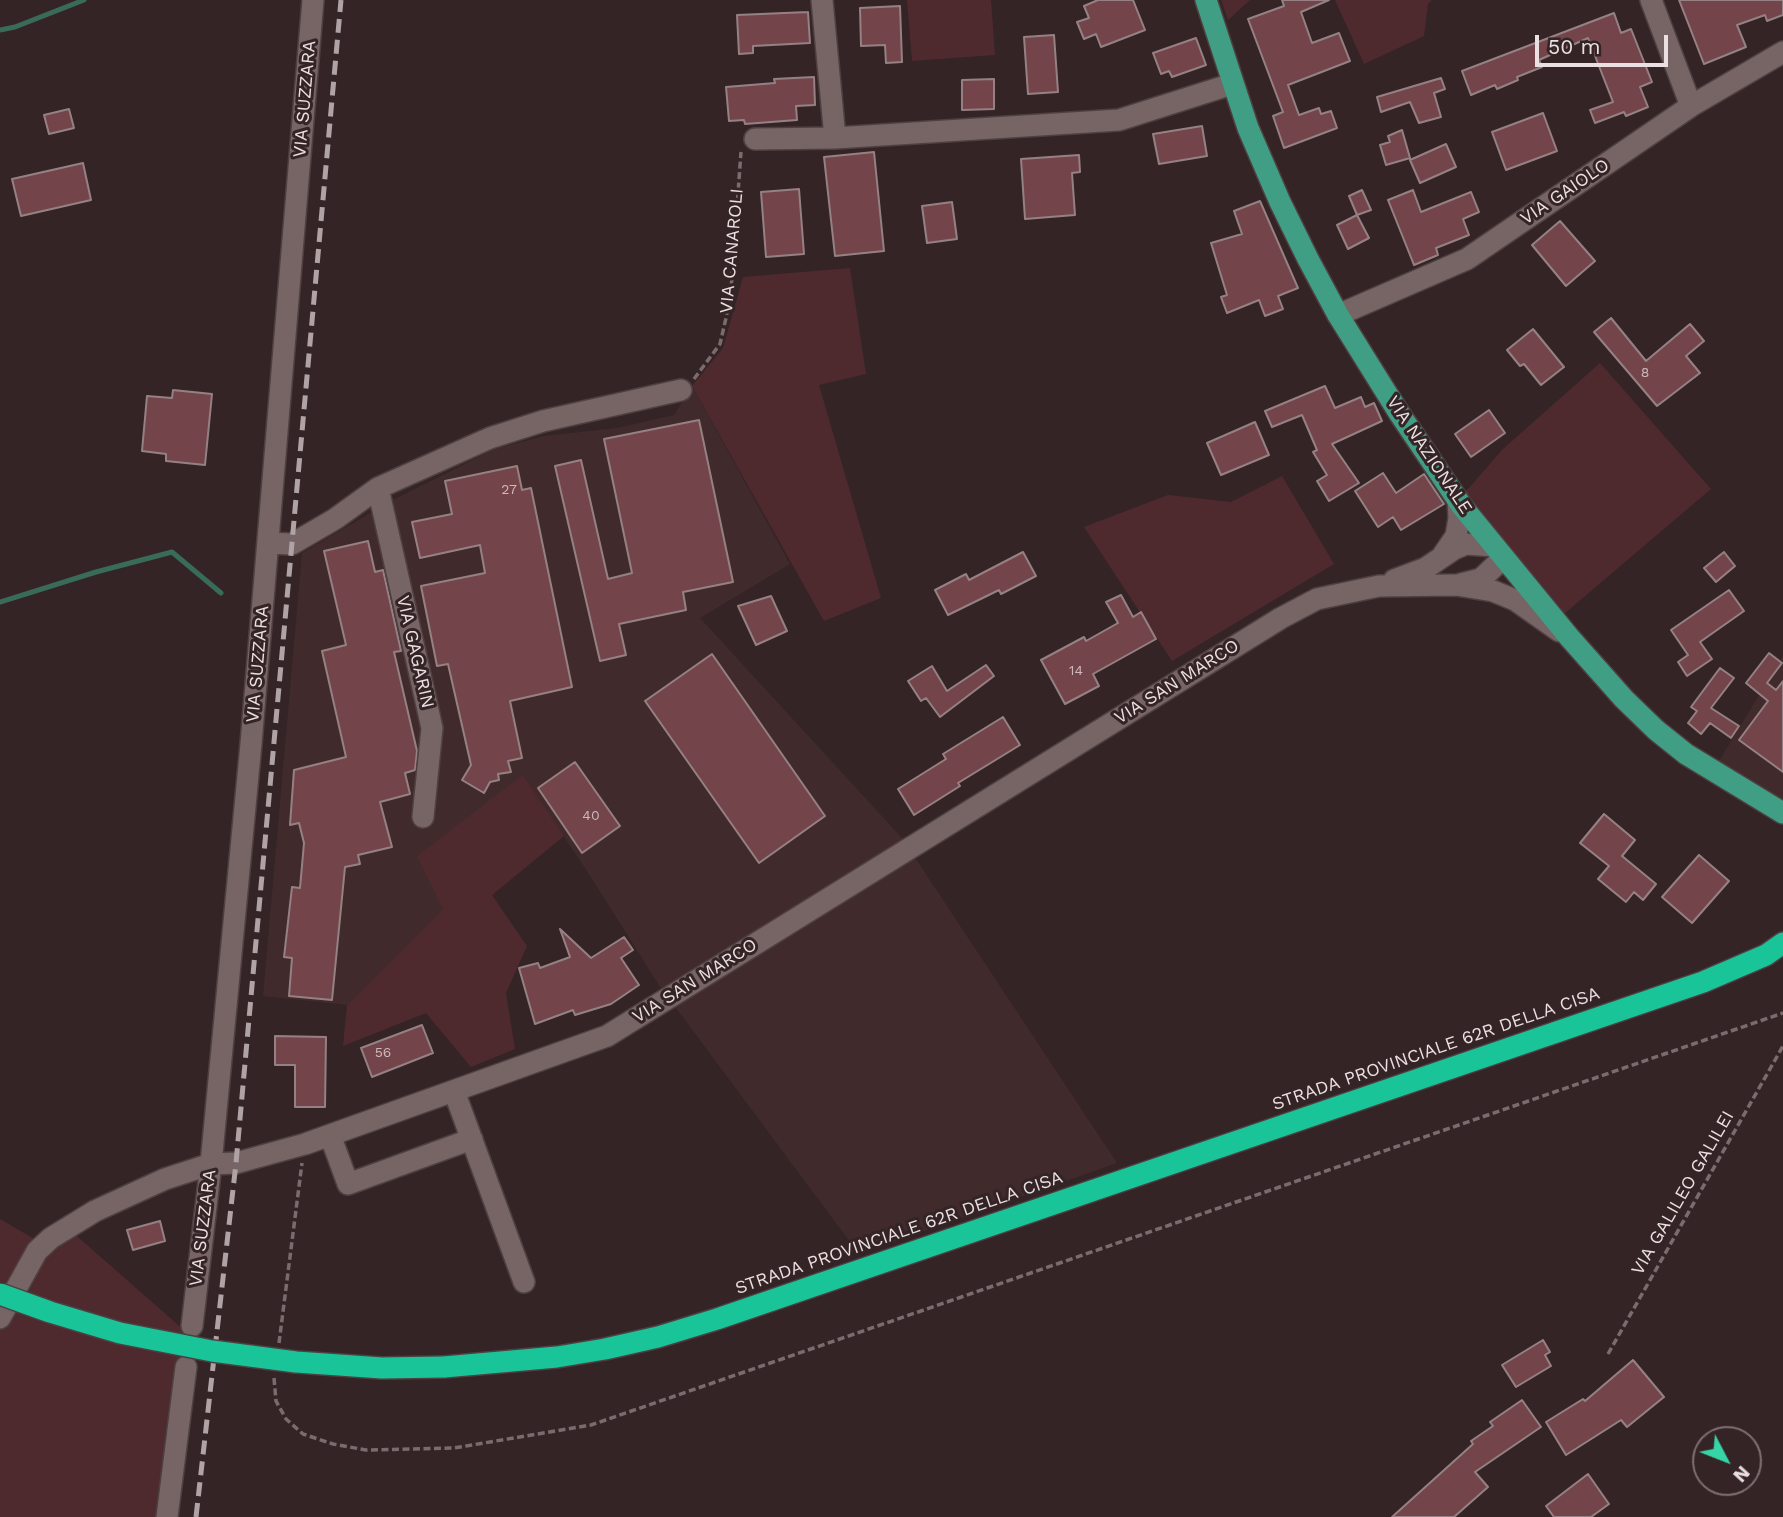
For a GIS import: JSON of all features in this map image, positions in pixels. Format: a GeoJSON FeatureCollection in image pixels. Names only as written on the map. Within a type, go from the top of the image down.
{"type":"FeatureCollection","features":[{"type":"Feature","properties":{"kind":"highway","name":"STRADA PROVINCIALE 62R DELLA CISA"},"geometry":{"type":"LineString","coordinates":[[0,1294],[120,1333],[212,1351],[296,1362],[382,1368],[444,1367],[569,1355],[658,1337],[717,1319],[1703,982],[1766,955],[1783,943]]}},
{"type":"Feature","properties":{"kind":"main road","name":"VIA NAZIONALE"},"geometry":{"type":"LineString","coordinates":[[1206,0],[1232,84],[1280,202],[1338,314],[1399,413],[1458,500],[1569,636],[1624,699],[1656,730],[1686,754],[1783,813]]}},
{"type":"Feature","properties":{"kind":"street","name":"VIA SUZZARA"},"geometry":{"type":"LineString","coordinates":[[192,1326],[211,1164],[251,744],[313,0]]}},
{"type":"Feature","properties":{"kind":"street"},"geometry":{"type":"LineString","coordinates":[[822,0],[835,138]]}},
{"type":"Feature","properties":{"kind":"street"},"geometry":{"type":"LineString","coordinates":[[1651,0],[1691,106]]}},
{"type":"Feature","properties":{"kind":"street","name":"VIA GAIOLO"},"geometry":{"type":"LineString","coordinates":[[1338,314],[1467,259],[1691,106],[1783,52]]}},
{"type":"Feature","properties":{"kind":"street"},"geometry":{"type":"LineString","coordinates":[[755,139],[835,138],[1119,120],[1232,84]]}},
{"type":"Feature","properties":{"kind":"street"},"geometry":{"type":"LineString","coordinates":[[268,543],[292,544],[315,532],[378,488],[490,438],[543,421],[681,390]]}},
{"type":"Feature","properties":{"kind":"street","name":"VIA GAGARIN"},"geometry":{"type":"LineString","coordinates":[[378,488],[432,728],[423,817]]}},
{"type":"Feature","properties":{"kind":"street"},"geometry":{"type":"LineString","coordinates":[[1440,559],[1456,536],[1458,500]]}},
{"type":"Feature","properties":{"kind":"street","name":"VIA SAN MARCO"},"geometry":{"type":"LineString","coordinates":[[0,1318],[37,1251],[51,1238],[95,1211],[165,1180],[211,1164],[236,1163],[330,1135],[607,1036],[1280,618],[1317,599],[1379,586],[1426,568],[1466,544],[1497,550],[1497,563],[1481,579],[1456,585]]}},
{"type":"Feature","properties":{"kind":"street","name":"VIA SAN MARCO"},"geometry":{"type":"LineString","coordinates":[[1379,586],[1456,585],[1493,591],[1515,600],[1569,636]]}},
{"type":"Feature","properties":{"kind":"street"},"geometry":{"type":"LineString","coordinates":[[454,1091],[524,1282]]}},
{"type":"Feature","properties":{"kind":"street"},"geometry":{"type":"LineString","coordinates":[[330,1135],[348,1184],[472,1139]]}},
{"type":"Feature","properties":{"kind":"street"},"geometry":{"type":"LineString","coordinates":[[167,1517],[186,1367]]}},
{"type":"Feature","properties":{"kind":"path","name":"VIA CANAROLI"},"geometry":{"type":"LineString","coordinates":[[681,390],[704,369],[720,344],[731,290],[740,154],[755,139]]}},
{"type":"Feature","properties":{"kind":"path","name":"VIA GALILEO GALILEI"},"geometry":{"type":"LineString","coordinates":[[1608,1354],[1783,1046]]}},
{"type":"Feature","properties":{"kind":"shaded area"},"geometry":{"type":"Polygon","coordinates":[[[907,0],[991,0],[995,55],[912,61],[907,0]]]}},
{"type":"Feature","properties":{"kind":"shaded area"},"geometry":{"type":"Polygon","coordinates":[[[1221,0],[1250,0],[1228,20],[1221,0]]]}},
{"type":"Feature","properties":{"kind":"shaded area"},"geometry":{"type":"Polygon","coordinates":[[[1335,0],[1432,0],[1428,4],[1424,36],[1364,64],[1335,0]]]}},
{"type":"Feature","properties":{"kind":"shaded area"},"geometry":{"type":"Polygon","coordinates":[[[850,268],[866,374],[819,385],[881,598],[824,621],[692,386],[723,348],[743,277],[850,268]]]}},
{"type":"Feature","properties":{"kind":"shaded area"},"geometry":{"type":"Polygon","coordinates":[[[1600,363],[1711,489],[1558,619],[1460,498],[1503,449],[1600,363]]]}},
{"type":"Feature","properties":{"kind":"shaded area"},"geometry":{"type":"Polygon","coordinates":[[[692,386],[790,564],[700,618],[902,838],[1117,1163],[859,1254],[659,985],[523,775],[443,909],[347,1005],[263,996],[302,553],[391,501],[495,449],[544,436],[617,428],[674,415],[692,386]]]}},
{"type":"Feature","properties":{"kind":"shaded area"},"geometry":{"type":"Polygon","coordinates":[[[1282,476],[1334,564],[1172,661],[1084,527],[1168,495],[1231,502],[1282,476]]]}},
{"type":"Feature","properties":{"kind":"shaded area"},"geometry":{"type":"Polygon","coordinates":[[[1783,656],[1783,811],[1711,774],[1783,656]]]}},
{"type":"Feature","properties":{"kind":"shaded area"},"geometry":{"type":"Polygon","coordinates":[[[523,775],[564,836],[492,895],[527,946],[506,993],[515,1049],[471,1067],[426,1013],[343,1046],[347,1005],[443,909],[417,856],[523,775]]]}},
{"type":"Feature","properties":{"kind":"shaded area"},"geometry":{"type":"Polygon","coordinates":[[[0,1219],[43,1244],[70,1230],[185,1331],[165,1517],[0,1517],[0,1219]]]}},
{"type":"Feature","properties":{"kind":"building"},"geometry":{"type":"Polygon","coordinates":[[[1098,0],[1133,0],[1145,30],[1101,47],[1096,34],[1084,39],[1077,22],[1089,18],[1084,6],[1098,0]]]}},
{"type":"Feature","properties":{"kind":"building"},"geometry":{"type":"Polygon","coordinates":[[[1282,0],[1329,0],[1301,12],[1312,43],[1339,33],[1350,61],[1288,85],[1299,115],[1319,108],[1321,114],[1331,111],[1337,128],[1284,148],[1273,116],[1283,112],[1248,19],[1284,6],[1282,0]]]}},
{"type":"Feature","properties":{"kind":"building"},"geometry":{"type":"Polygon","coordinates":[[[1679,0],[1783,0],[1783,15],[1767,21],[1765,15],[1737,25],[1746,47],[1704,64],[1679,0]]]}},
{"type":"Feature","properties":{"kind":"building"},"geometry":{"type":"Polygon","coordinates":[[[900,6],[902,62],[886,63],[885,45],[861,46],[860,8],[900,6]]]}},
{"type":"Feature","properties":{"kind":"building"},"geometry":{"type":"Polygon","coordinates":[[[808,12],[810,43],[753,46],[753,53],[739,54],[737,15],[808,12]]]}},
{"type":"Feature","properties":{"kind":"building"},"geometry":{"type":"Polygon","coordinates":[[[1614,13],[1621,33],[1631,29],[1652,82],[1640,87],[1648,107],[1626,116],[1624,112],[1595,123],[1590,110],[1613,102],[1588,38],[1539,60],[1542,67],[1517,77],[1518,80],[1497,89],[1495,85],[1471,95],[1462,71],[1614,13]]]}},
{"type":"Feature","properties":{"kind":"building"},"geometry":{"type":"Polygon","coordinates":[[[1054,35],[1058,92],[1028,94],[1024,37],[1054,35]]]}},
{"type":"Feature","properties":{"kind":"building"},"geometry":{"type":"Polygon","coordinates":[[[1196,38],[1206,65],[1172,77],[1169,71],[1161,74],[1153,53],[1196,38]]]}},
{"type":"Feature","properties":{"kind":"building"},"geometry":{"type":"Polygon","coordinates":[[[814,77],[815,105],[796,106],[797,120],[745,124],[744,120],[729,121],[726,87],[775,83],[774,79],[814,77]]]}},
{"type":"Feature","properties":{"kind":"building"},"geometry":{"type":"Polygon","coordinates":[[[1441,78],[1445,89],[1434,93],[1441,117],[1419,123],[1410,102],[1381,112],[1377,97],[1441,78]]]}},
{"type":"Feature","properties":{"kind":"building"},"geometry":{"type":"Polygon","coordinates":[[[994,79],[994,109],[962,110],[962,80],[994,79]]]}},
{"type":"Feature","properties":{"kind":"building"},"geometry":{"type":"Polygon","coordinates":[[[69,109],[74,128],[49,134],[44,115],[69,109]]]}},
{"type":"Feature","properties":{"kind":"building"},"geometry":{"type":"Polygon","coordinates":[[[1543,113],[1557,151],[1506,170],[1492,132],[1543,113]]]}},
{"type":"Feature","properties":{"kind":"building"},"geometry":{"type":"Polygon","coordinates":[[[1202,126],[1207,156],[1159,164],[1153,134],[1202,126]]]}},
{"type":"Feature","properties":{"kind":"building"},"geometry":{"type":"Polygon","coordinates":[[[1402,130],[1410,158],[1386,165],[1380,145],[1390,142],[1388,136],[1402,130]]]}},
{"type":"Feature","properties":{"kind":"building"},"geometry":{"type":"Polygon","coordinates":[[[1446,144],[1456,167],[1420,183],[1410,160],[1446,144]]]}},
{"type":"Feature","properties":{"kind":"building"},"geometry":{"type":"Polygon","coordinates":[[[874,152],[884,251],[835,256],[824,157],[874,152]]]}},
{"type":"Feature","properties":{"kind":"building"},"geometry":{"type":"Polygon","coordinates":[[[1079,155],[1080,172],[1072,173],[1075,215],[1025,219],[1021,159],[1079,155]]]}},
{"type":"Feature","properties":{"kind":"building"},"geometry":{"type":"Polygon","coordinates":[[[83,163],[91,200],[21,216],[12,179],[83,163]]]}},
{"type":"Feature","properties":{"kind":"building"},"geometry":{"type":"Polygon","coordinates":[[[799,189],[804,254],[766,257],[761,192],[799,189]]]}},
{"type":"Feature","properties":{"kind":"building"},"geometry":{"type":"Polygon","coordinates":[[[1362,190],[1371,210],[1357,215],[1349,196],[1362,190]]]}},
{"type":"Feature","properties":{"kind":"building"},"geometry":{"type":"Polygon","coordinates":[[[1413,190],[1421,212],[1471,192],[1479,212],[1463,219],[1469,235],[1436,248],[1438,255],[1414,265],[1388,200],[1413,190]]]}},
{"type":"Feature","properties":{"kind":"building"},"geometry":{"type":"Polygon","coordinates":[[[1260,201],[1298,288],[1278,296],[1283,309],[1265,316],[1259,300],[1227,313],[1221,297],[1227,295],[1211,243],[1242,234],[1234,211],[1260,201]]]}},
{"type":"Feature","properties":{"kind":"building"},"geometry":{"type":"Polygon","coordinates":[[[952,202],[957,239],[927,243],[922,206],[952,202]]]}},
{"type":"Feature","properties":{"kind":"building"},"geometry":{"type":"Polygon","coordinates":[[[1357,215],[1369,238],[1348,249],[1337,225],[1357,215]]]}},
{"type":"Feature","properties":{"kind":"building"},"geometry":{"type":"Polygon","coordinates":[[[1560,221],[1595,261],[1566,286],[1532,245],[1560,221]]]}},
{"type":"Feature","properties":{"kind":"building"},"geometry":{"type":"Polygon","coordinates":[[[1611,318],[1646,361],[1690,324],[1704,341],[1686,356],[1700,373],[1657,406],[1594,332],[1611,318]]]}},
{"type":"Feature","properties":{"kind":"building"},"geometry":{"type":"Polygon","coordinates":[[[1533,329],[1564,367],[1541,385],[1524,364],[1520,366],[1507,350],[1533,329]]]}},
{"type":"Feature","properties":{"kind":"building"},"geometry":{"type":"Polygon","coordinates":[[[1325,386],[1335,408],[1361,397],[1365,407],[1374,403],[1382,421],[1332,444],[1359,483],[1329,501],[1317,481],[1327,475],[1313,452],[1317,450],[1302,415],[1272,427],[1265,411],[1325,386]]]}},
{"type":"Feature","properties":{"kind":"building"},"geometry":{"type":"Polygon","coordinates":[[[173,390],[212,394],[205,465],[166,461],[166,454],[142,451],[147,396],[172,398],[173,390]]]}},
{"type":"Feature","properties":{"kind":"building"},"geometry":{"type":"Polygon","coordinates":[[[1489,410],[1505,433],[1471,457],[1455,434],[1489,410]]]}},
{"type":"Feature","properties":{"kind":"building"},"geometry":{"type":"Polygon","coordinates":[[[699,420],[733,582],[683,592],[686,610],[619,624],[626,655],[600,661],[555,466],[581,460],[608,579],[632,573],[604,439],[699,420]]]}},
{"type":"Feature","properties":{"kind":"building"},"geometry":{"type":"Polygon","coordinates":[[[1255,422],[1269,455],[1221,475],[1207,443],[1255,422]]]}},
{"type":"Feature","properties":{"kind":"building"},"geometry":{"type":"Polygon","coordinates":[[[517,466],[522,490],[531,488],[572,687],[510,701],[522,758],[508,761],[511,772],[498,774],[499,780],[490,782],[484,793],[462,780],[471,765],[448,664],[437,666],[421,586],[485,573],[480,545],[420,558],[412,522],[452,514],[445,481],[517,466]]]}},
{"type":"Feature","properties":{"kind":"building"},"geometry":{"type":"Polygon","coordinates":[[[1383,473],[1396,493],[1424,474],[1444,504],[1401,530],[1393,517],[1378,527],[1355,491],[1383,473]]]}},
{"type":"Feature","properties":{"kind":"building"},"geometry":{"type":"Polygon","coordinates":[[[368,541],[375,572],[383,570],[401,651],[394,652],[417,751],[415,770],[405,773],[410,794],[380,802],[392,847],[358,855],[360,864],[345,867],[332,1000],[289,996],[292,958],[284,957],[292,887],[300,888],[304,843],[299,823],[290,825],[294,770],[346,757],[322,651],[346,645],[324,551],[368,541]]]}},
{"type":"Feature","properties":{"kind":"building"},"geometry":{"type":"Polygon","coordinates":[[[1023,552],[1036,576],[1001,594],[999,590],[948,615],[935,590],[966,574],[969,580],[1023,552]]]}},
{"type":"Feature","properties":{"kind":"building"},"geometry":{"type":"Polygon","coordinates":[[[1724,552],[1735,566],[1716,582],[1704,568],[1724,552]]]}},
{"type":"Feature","properties":{"kind":"building"},"geometry":{"type":"Polygon","coordinates":[[[1729,590],[1744,611],[1700,642],[1712,659],[1687,676],[1678,662],[1688,655],[1671,630],[1729,590]]]}},
{"type":"Feature","properties":{"kind":"building"},"geometry":{"type":"Polygon","coordinates":[[[1121,595],[1133,617],[1141,612],[1156,639],[1093,674],[1099,686],[1065,704],[1041,660],[1084,637],[1086,641],[1118,623],[1106,602],[1121,595]]]}},
{"type":"Feature","properties":{"kind":"building"},"geometry":{"type":"Polygon","coordinates":[[[771,596],[787,631],[756,645],[738,606],[771,596]]]}},
{"type":"Feature","properties":{"kind":"building"},"geometry":{"type":"Polygon","coordinates":[[[1769,653],[1782,663],[1767,683],[1776,690],[1783,681],[1783,772],[1739,740],[1768,701],[1746,683],[1769,653]]]}},
{"type":"Feature","properties":{"kind":"building"},"geometry":{"type":"Polygon","coordinates":[[[712,654],[825,816],[759,863],[645,701],[712,654]]]}},
{"type":"Feature","properties":{"kind":"building"},"geometry":{"type":"Polygon","coordinates":[[[986,665],[994,676],[940,717],[926,698],[921,701],[908,681],[932,666],[947,691],[986,665]]]}},
{"type":"Feature","properties":{"kind":"building"},"geometry":{"type":"Polygon","coordinates":[[[1720,668],[1734,678],[1711,708],[1739,726],[1731,738],[1710,723],[1701,734],[1688,723],[1697,711],[1691,707],[1720,668]]]}},
{"type":"Feature","properties":{"kind":"building"},"geometry":{"type":"Polygon","coordinates":[[[1003,717],[1020,745],[958,783],[960,786],[914,815],[898,789],[946,759],[943,754],[1003,717]]]}},
{"type":"Feature","properties":{"kind":"building"},"geometry":{"type":"Polygon","coordinates":[[[575,762],[620,826],[582,853],[538,788],[575,762]]]}},
{"type":"Feature","properties":{"kind":"building"},"geometry":{"type":"Polygon","coordinates":[[[1604,814],[1635,840],[1622,856],[1656,884],[1643,900],[1634,892],[1626,902],[1598,879],[1609,866],[1580,843],[1604,814]]]}},
{"type":"Feature","properties":{"kind":"building"},"geometry":{"type":"Polygon","coordinates":[[[1699,855],[1729,881],[1692,923],[1662,897],[1699,855]]]}},
{"type":"Feature","properties":{"kind":"building"},"geometry":{"type":"Polygon","coordinates":[[[560,929],[591,958],[624,937],[633,950],[621,958],[639,985],[611,1004],[575,1015],[573,1010],[535,1024],[519,968],[538,963],[540,968],[570,957],[560,929]]]}},
{"type":"Feature","properties":{"kind":"building"},"geometry":{"type":"Polygon","coordinates":[[[422,1025],[433,1053],[372,1077],[361,1048],[422,1025]]]}},
{"type":"Feature","properties":{"kind":"building"},"geometry":{"type":"Polygon","coordinates":[[[275,1036],[326,1037],[325,1107],[295,1107],[295,1065],[275,1065],[275,1036]]]}},
{"type":"Feature","properties":{"kind":"building"},"geometry":{"type":"Polygon","coordinates":[[[160,1221],[165,1241],[133,1250],[127,1230],[160,1221]]]}},
{"type":"Feature","properties":{"kind":"building"},"geometry":{"type":"Polygon","coordinates":[[[1543,1340],[1550,1352],[1545,1355],[1551,1366],[1516,1387],[1502,1365],[1543,1340]]]}},
{"type":"Feature","properties":{"kind":"building"},"geometry":{"type":"Polygon","coordinates":[[[1633,1360],[1664,1397],[1627,1427],[1621,1420],[1566,1455],[1546,1422],[1583,1399],[1585,1401],[1633,1360]]]}},
{"type":"Feature","properties":{"kind":"building"},"geometry":{"type":"Polygon","coordinates":[[[1522,1400],[1541,1427],[1475,1472],[1488,1487],[1454,1517],[1392,1517],[1473,1444],[1471,1441],[1493,1426],[1490,1422],[1522,1400]]]}},
{"type":"Feature","properties":{"kind":"building"},"geometry":{"type":"Polygon","coordinates":[[[1588,1474],[1609,1504],[1591,1517],[1554,1517],[1546,1506],[1588,1474]]]}},
{"type":"Feature","properties":{"kind":"waterway"},"geometry":{"type":"LineString","coordinates":[[0,30],[15,27],[84,0]]}},
{"type":"Feature","properties":{"kind":"waterway"},"geometry":{"type":"LineString","coordinates":[[0,602],[172,552],[221,593]]}},
{"type":"Feature","properties":{"kind":"railway"},"geometry":{"type":"LineString","coordinates":[[196,1517],[236,1163],[341,0]]}}]}
